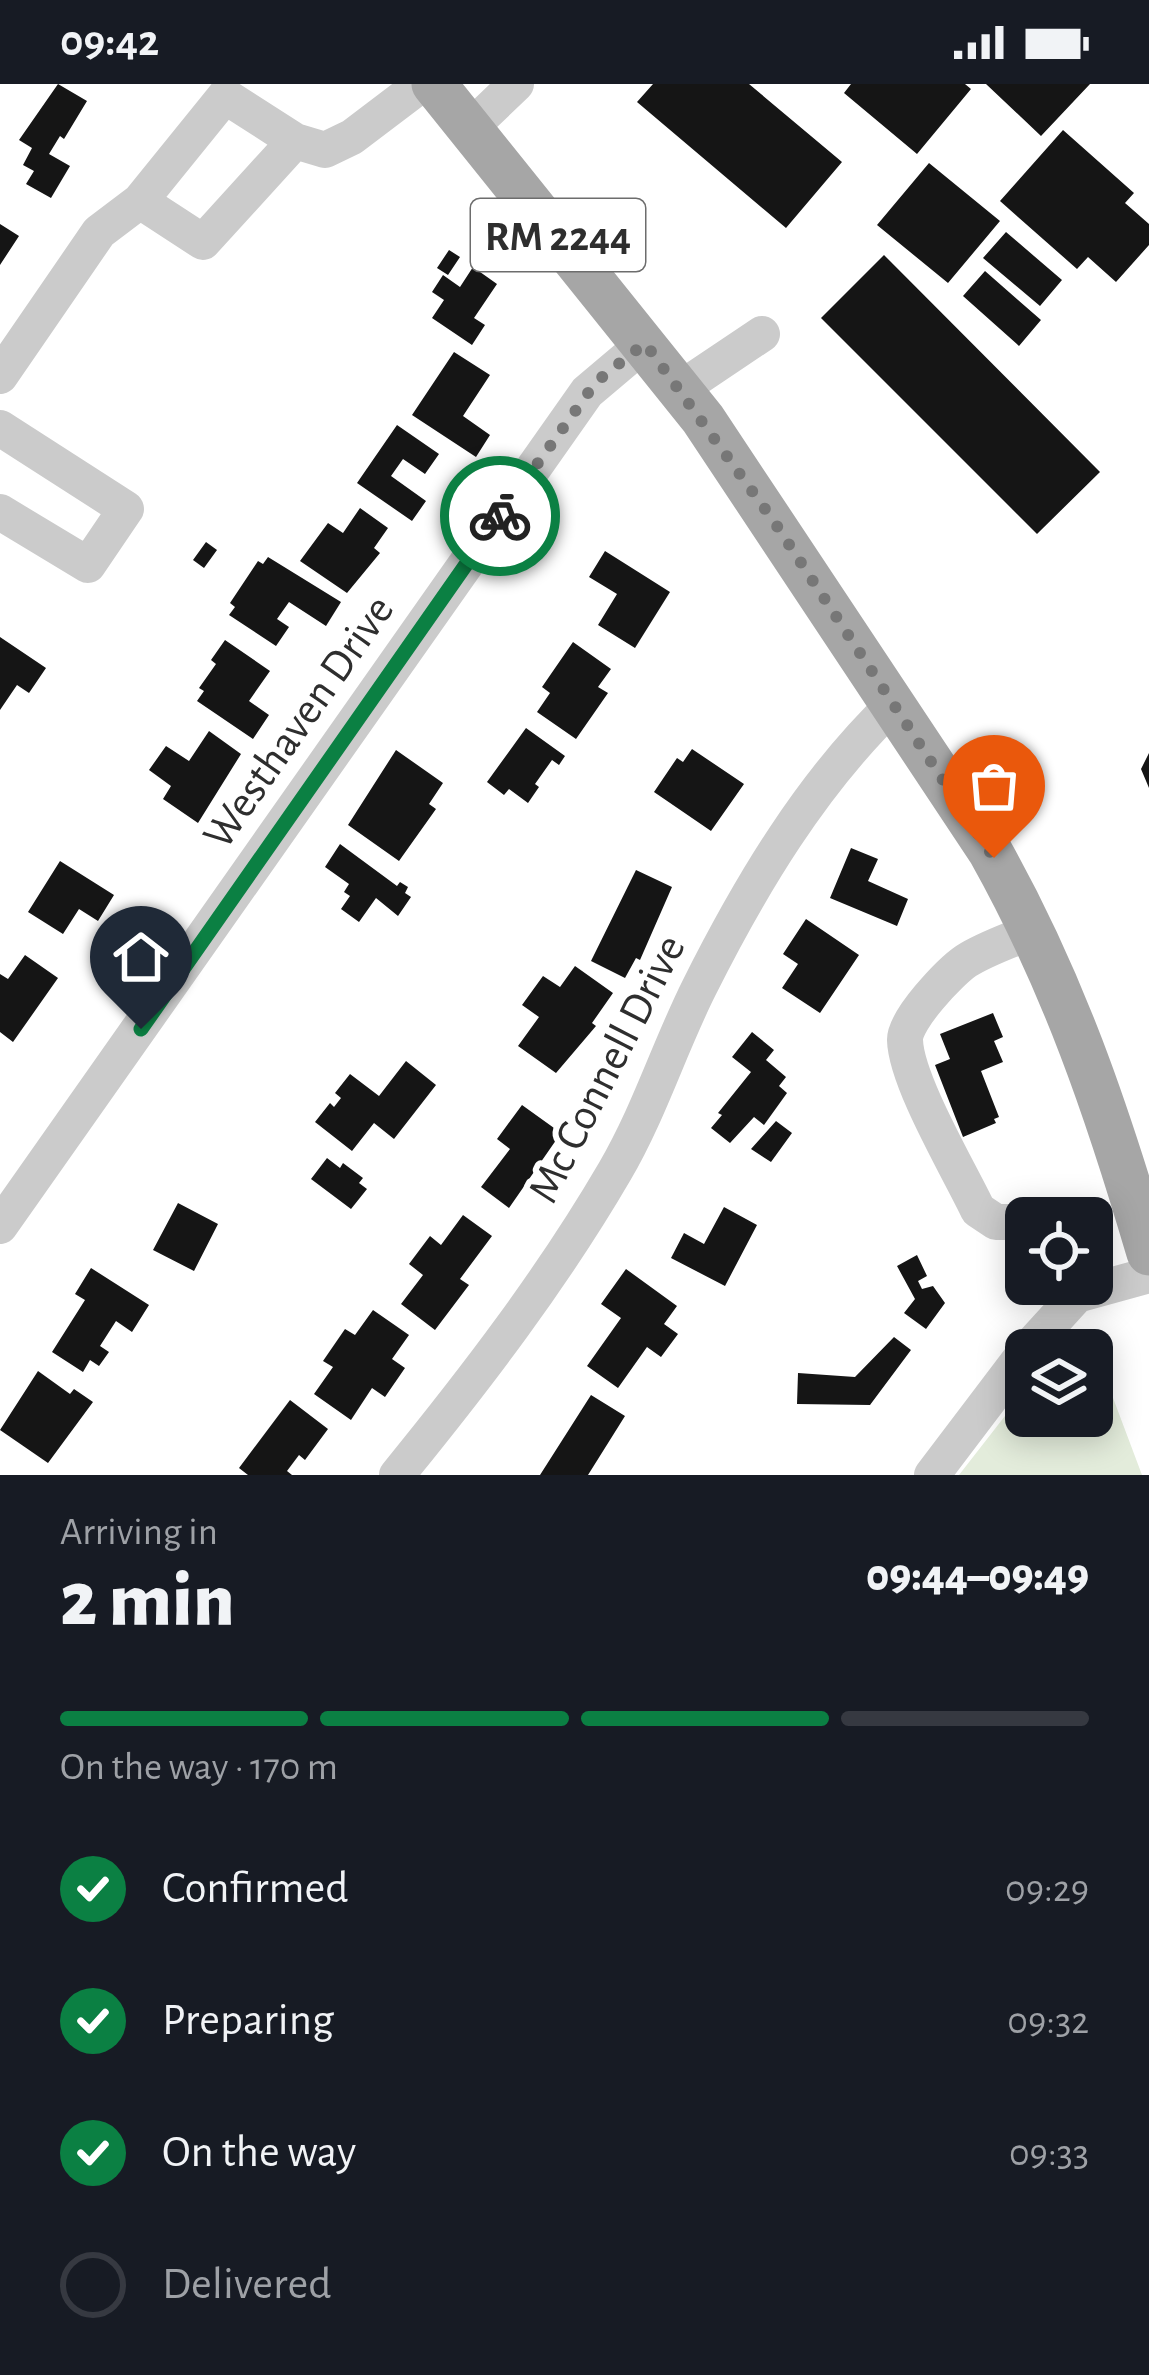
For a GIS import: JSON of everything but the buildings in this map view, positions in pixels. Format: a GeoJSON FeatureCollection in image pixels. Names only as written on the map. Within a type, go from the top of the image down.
{"type":"FeatureCollection","features":[{"type":"Feature","properties":{"kind":"main road","name":"RM 2244"},"geometry":{"type":"LineString","coordinates":[[434,84],[680,389],[749,485],[990,850],[1034,930],[1089,1059],[1149,1253]]}},
{"type":"Feature","properties":{"kind":"street"},"geometry":{"type":"LineString","coordinates":[[0,376],[99,232],[140,202],[225,96],[295,141],[325,150],[352,137],[422,84]]}},
{"type":"Feature","properties":{"kind":"street"},"geometry":{"type":"LineString","coordinates":[[470,128],[516,84]]}},
{"type":"Feature","properties":{"kind":"street"},"geometry":{"type":"LineString","coordinates":[[140,202],[203,242],[295,141]]}},
{"type":"Feature","properties":{"kind":"street"},"geometry":{"type":"LineString","coordinates":[[680,389],[762,334]]}},
{"type":"Feature","properties":{"kind":"street","name":"Westhaven Drive"},"geometry":{"type":"LineString","coordinates":[[0,1226],[587,392],[645,343]]}},
{"type":"Feature","properties":{"kind":"street"},"geometry":{"type":"LineString","coordinates":[[0,428],[126,508],[88,566],[0,512]]}},
{"type":"Feature","properties":{"kind":"street","name":"Mc Connell Drive"},"geometry":{"type":"LineString","coordinates":[[397,1475],[494,1356],[617,1168],[699,988],[763,871],[846,754],[895,703]]}},
{"type":"Feature","properties":{"kind":"street"},"geometry":{"type":"LineString","coordinates":[[1005,1222],[996,1222],[978,1210],[916,1081],[904,1041],[906,1029],[933,993],[964,962],[1034,930]]}},
{"type":"Feature","properties":{"kind":"street"},"geometry":{"type":"LineString","coordinates":[[1113,1283],[1149,1275]]}},
{"type":"Feature","properties":{"kind":"street"},"geometry":{"type":"LineString","coordinates":[[932,1475],[1005,1378]]}},
{"type":"Feature","properties":{"kind":"green space"},"geometry":{"type":"Polygon","coordinates":[[[1113,1398],[1142,1475],[959,1475],[1005,1416],[1005,1437],[1113,1437],[1113,1398]]]}},
{"type":"Feature","properties":{"kind":"way so far"},"geometry":{"type":"LineString","coordinates":[[500,516],[596,382],[645,343],[773,520],[994,858]]}},
{"type":"Feature","properties":{"kind":"route"},"geometry":{"type":"LineString","coordinates":[[141,1029],[500,516]]}}]}
